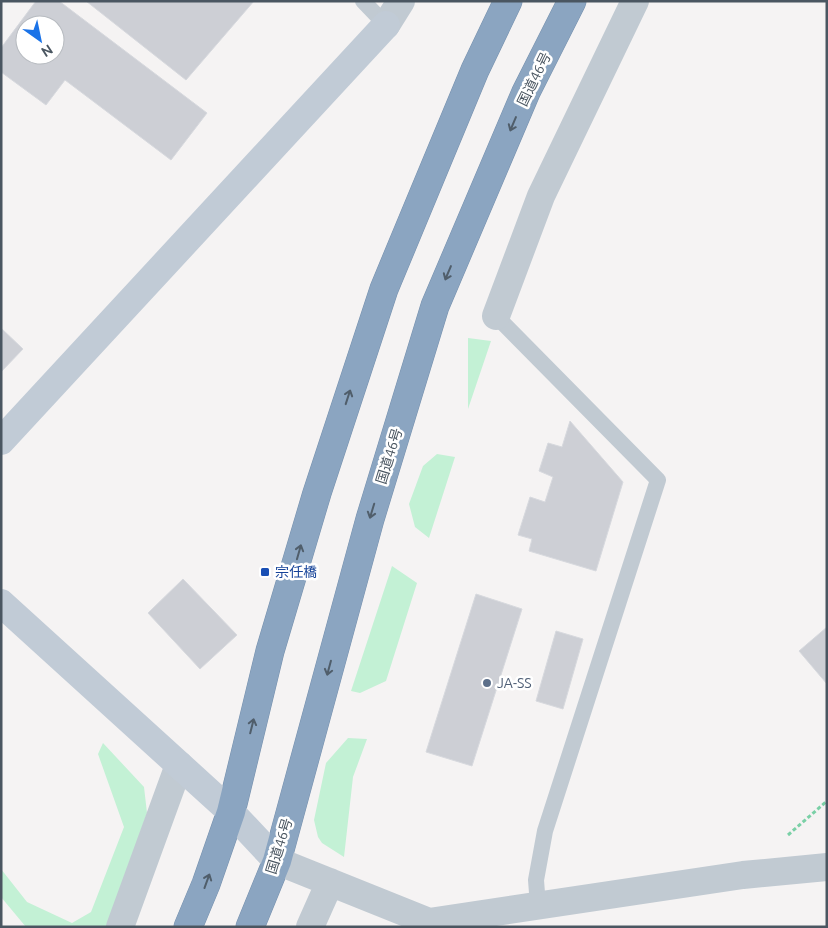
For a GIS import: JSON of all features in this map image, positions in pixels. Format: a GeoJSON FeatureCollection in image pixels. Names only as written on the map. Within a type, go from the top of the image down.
{"type":"FeatureCollection","features":[{"type":"Feature","properties":{"kind":"highway"},"geometry":{"type":"LineString","coordinates":[[188,927],[206,884],[231,812],[270,651],[317,493],[384,289],[475,70],[508,1]]}},
{"type":"Feature","properties":{"kind":"highway","name":"国道46号"},"geometry":{"type":"LineString","coordinates":[[250,927],[277,860],[370,519],[435,306],[526,92],[572,1]]}},
{"type":"Feature","properties":{"kind":"street"},"geometry":{"type":"LineString","coordinates":[[1,441],[386,25],[401,1]]}},
{"type":"Feature","properties":{"kind":"street"},"geometry":{"type":"LineString","coordinates":[[496,316],[541,196],[635,1]]}},
{"type":"Feature","properties":{"kind":"street"},"geometry":{"type":"LineString","coordinates":[[1,603],[231,812],[277,860],[429,924],[743,875],[827,866]]}},
{"type":"Feature","properties":{"kind":"street"},"geometry":{"type":"LineString","coordinates":[[120,927],[179,765]]}},
{"type":"Feature","properties":{"kind":"street"},"geometry":{"type":"LineString","coordinates":[[310,927],[330,882]]}},
{"type":"Feature","properties":{"kind":"lane"},"geometry":{"type":"LineString","coordinates":[[363,1],[386,25]]}},
{"type":"Feature","properties":{"kind":"lane"},"geometry":{"type":"LineString","coordinates":[[496,316],[658,480],[545,831],[536,880],[538,906]]}},
{"type":"Feature","properties":{"kind":"green space"},"geometry":{"type":"Polygon","coordinates":[[[468,338],[491,341],[468,409],[468,338]]]}},
{"type":"Feature","properties":{"kind":"green space"},"geometry":{"type":"Polygon","coordinates":[[[437,454],[455,457],[429,538],[415,527],[409,504],[423,466],[437,454]]]}},
{"type":"Feature","properties":{"kind":"green space"},"geometry":{"type":"Polygon","coordinates":[[[392,566],[417,583],[386,681],[360,693],[351,691],[392,566]]]}},
{"type":"Feature","properties":{"kind":"green space"},"geometry":{"type":"Polygon","coordinates":[[[348,738],[367,739],[353,777],[344,857],[322,843],[318,837],[314,820],[326,763],[348,738]]]}},
{"type":"Feature","properties":{"kind":"green space"},"geometry":{"type":"Polygon","coordinates":[[[103,743],[144,787],[147,813],[107,927],[26,927],[1,897],[1,869],[27,902],[72,923],[91,912],[124,827],[98,754],[103,743]]]}},
{"type":"Feature","properties":{"kind":"building"},"geometry":{"type":"Polygon","coordinates":[[[36,1],[59,1],[207,113],[171,160],[65,80],[46,105],[1,72],[1,48],[15,29],[15,65],[65,65],[65,15],[26,15],[36,1]]]}},
{"type":"Feature","properties":{"kind":"building"},"geometry":{"type":"Polygon","coordinates":[[[86,1],[254,1],[186,80],[86,1]]]}},
{"type":"Feature","properties":{"kind":"building"},"geometry":{"type":"Polygon","coordinates":[[[1,328],[23,349],[1,372],[1,328]]]}},
{"type":"Feature","properties":{"kind":"building"},"geometry":{"type":"Polygon","coordinates":[[[570,421],[623,482],[596,571],[529,551],[532,539],[518,535],[530,497],[545,502],[553,477],[539,471],[548,443],[562,447],[570,421]]]}},
{"type":"Feature","properties":{"kind":"building"},"geometry":{"type":"Polygon","coordinates":[[[183,579],[237,635],[200,669],[148,613],[183,579]]]}},
{"type":"Feature","properties":{"kind":"building"},"geometry":{"type":"Polygon","coordinates":[[[476,594],[522,609],[472,766],[426,752],[476,594]]]}},
{"type":"Feature","properties":{"kind":"building"},"geometry":{"type":"Polygon","coordinates":[[[827,627],[827,684],[799,651],[827,627]]]}},
{"type":"Feature","properties":{"kind":"building"},"geometry":{"type":"Polygon","coordinates":[[[556,631],[583,639],[563,709],[536,701],[556,631]]]}},
{"type":"Feature","properties":{"kind":"place","name":"宗任橋"},"geometry":{"type":"Point","coordinates":[265,572]}},
{"type":"Feature","properties":{"kind":"place","name":"JA-SS"},"geometry":{"type":"Point","coordinates":[487,683]}}]}
